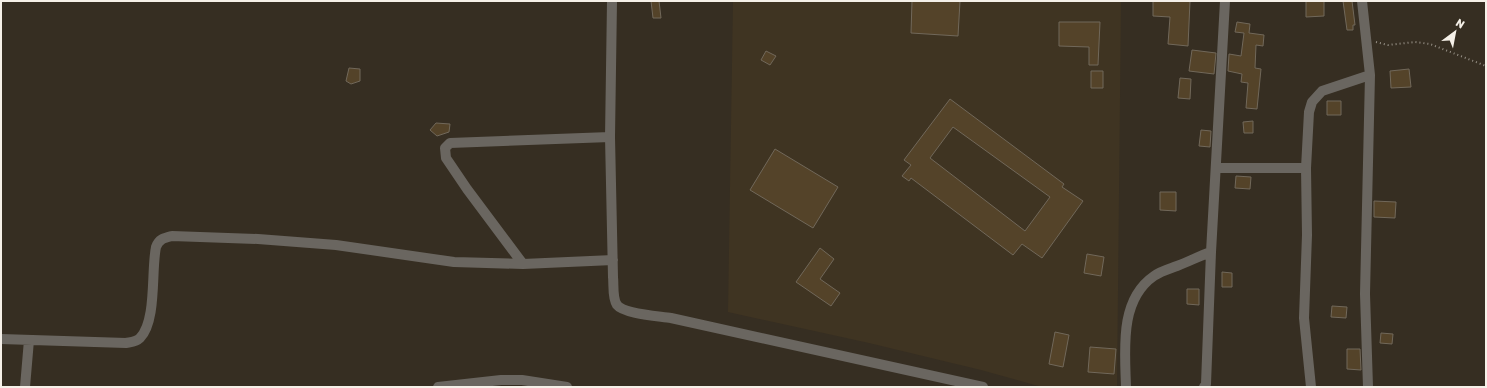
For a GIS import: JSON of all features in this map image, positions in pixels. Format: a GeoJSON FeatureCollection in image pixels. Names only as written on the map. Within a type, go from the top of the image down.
{"type":"FeatureCollection","features":[{"type":"Feature","properties":{"kind":"street"},"geometry":{"type":"LineString","coordinates":[[612,1],[610,136],[612,260],[615,300],[621,308],[671,318],[958,384],[984,387]]}},
{"type":"Feature","properties":{"kind":"street"},"geometry":{"type":"LineString","coordinates":[[1204,387],[1206,384],[1211,252],[1225,1]]}},
{"type":"Feature","properties":{"kind":"street"},"geometry":{"type":"LineString","coordinates":[[1362,1],[1370,75],[1365,294],[1368,387]]}},
{"type":"Feature","properties":{"kind":"street"},"geometry":{"type":"LineString","coordinates":[[1311,387],[1304,318],[1307,235],[1306,168],[1309,112],[1315,98],[1322,91],[1370,75]]}},
{"type":"Feature","properties":{"kind":"street"},"geometry":{"type":"LineString","coordinates":[[524,264],[467,190],[446,158],[445,148],[450,143],[610,136]]}},
{"type":"Feature","properties":{"kind":"street"},"geometry":{"type":"LineString","coordinates":[[1216,168],[1306,168]]}},
{"type":"Feature","properties":{"kind":"street"},"geometry":{"type":"LineString","coordinates":[[1,339],[126,343],[135,342],[140,338],[148,326],[151,314],[156,247],[158,242],[163,238],[172,236],[304,242],[454,262],[524,264],[612,260]]}},
{"type":"Feature","properties":{"kind":"street"},"geometry":{"type":"LineString","coordinates":[[1126,387],[1125,352],[1128,319],[1132,302],[1138,292],[1146,282],[1155,275],[1211,252]]}},
{"type":"Feature","properties":{"kind":"street"},"geometry":{"type":"LineString","coordinates":[[25,387],[29,340]]}},
{"type":"Feature","properties":{"kind":"street"},"geometry":{"type":"LineString","coordinates":[[438,387],[500,380],[522,380],[567,387]]}},
{"type":"Feature","properties":{"kind":"path"},"geometry":{"type":"LineString","coordinates":[[1366,39],[1388,45],[1415,42],[1430,44],[1486,66]]}},
{"type":"Feature","properties":{"kind":"shaded area"},"geometry":{"type":"Polygon","coordinates":[[[733,1],[1121,1],[1117,387],[1042,387],[981,370],[869,343],[728,312],[733,1]]]}},
{"type":"Feature","properties":{"kind":"building"},"geometry":{"type":"Polygon","coordinates":[[[651,1],[659,1],[661,18],[653,18],[651,1]]]}},
{"type":"Feature","properties":{"kind":"building"},"geometry":{"type":"Polygon","coordinates":[[[912,1],[960,1],[958,36],[911,33],[912,1]]]}},
{"type":"Feature","properties":{"kind":"building"},"geometry":{"type":"Polygon","coordinates":[[[1153,1],[1190,1],[1188,46],[1168,44],[1170,17],[1153,16],[1153,1]]]}},
{"type":"Feature","properties":{"kind":"building"},"geometry":{"type":"Polygon","coordinates":[[[1306,1],[1324,1],[1324,16],[1306,17],[1306,1]]]}},
{"type":"Feature","properties":{"kind":"building"},"geometry":{"type":"Polygon","coordinates":[[[1343,1],[1352,1],[1355,25],[1353,25],[1353,30],[1347,30],[1343,1]]]}},
{"type":"Feature","properties":{"kind":"building"},"geometry":{"type":"Polygon","coordinates":[[[1059,22],[1100,22],[1098,65],[1089,65],[1089,47],[1059,46],[1059,22]]]}},
{"type":"Feature","properties":{"kind":"building"},"geometry":{"type":"Polygon","coordinates":[[[1237,22],[1250,24],[1249,33],[1264,35],[1263,46],[1256,45],[1255,68],[1261,69],[1257,109],[1246,108],[1248,83],[1241,82],[1242,74],[1228,71],[1229,54],[1241,56],[1244,33],[1235,32],[1237,22]]]}},
{"type":"Feature","properties":{"kind":"building"},"geometry":{"type":"Polygon","coordinates":[[[1192,50],[1216,53],[1214,74],[1189,71],[1192,50]]]}},
{"type":"Feature","properties":{"kind":"building"},"geometry":{"type":"Polygon","coordinates":[[[766,51],[776,56],[770,65],[761,60],[766,51]]]}},
{"type":"Feature","properties":{"kind":"building"},"geometry":{"type":"Polygon","coordinates":[[[349,68],[360,69],[360,81],[351,84],[346,81],[349,68]]]}},
{"type":"Feature","properties":{"kind":"building"},"geometry":{"type":"Polygon","coordinates":[[[1409,69],[1411,87],[1391,88],[1390,71],[1409,69]]]}},
{"type":"Feature","properties":{"kind":"building"},"geometry":{"type":"Polygon","coordinates":[[[1091,71],[1103,71],[1103,88],[1091,88],[1091,71]]]}},
{"type":"Feature","properties":{"kind":"building"},"geometry":{"type":"Polygon","coordinates":[[[1180,78],[1191,79],[1190,99],[1178,98],[1180,78]]]}},
{"type":"Feature","properties":{"kind":"building"},"geometry":{"type":"Polygon","coordinates":[[[950,99],[1064,184],[1062,187],[1083,201],[1042,258],[1022,244],[1013,255],[911,178],[909,181],[902,176],[911,165],[904,160],[950,99]],[[953,127],[930,158],[1025,231],[1050,197],[953,127]]]}},
{"type":"Feature","properties":{"kind":"building"},"geometry":{"type":"Polygon","coordinates":[[[1327,101],[1341,101],[1341,115],[1327,115],[1327,101]]]}},
{"type":"Feature","properties":{"kind":"building"},"geometry":{"type":"Polygon","coordinates":[[[1253,121],[1253,133],[1244,133],[1243,122],[1253,121]]]}},
{"type":"Feature","properties":{"kind":"building"},"geometry":{"type":"Polygon","coordinates":[[[436,123],[450,124],[449,132],[437,136],[430,130],[436,123]]]}},
{"type":"Feature","properties":{"kind":"building"},"geometry":{"type":"Polygon","coordinates":[[[1201,130],[1211,131],[1210,147],[1199,146],[1201,130]]]}},
{"type":"Feature","properties":{"kind":"building"},"geometry":{"type":"Polygon","coordinates":[[[775,149],[838,187],[813,228],[750,190],[775,149]]]}},
{"type":"Feature","properties":{"kind":"building"},"geometry":{"type":"Polygon","coordinates":[[[1236,176],[1251,177],[1250,189],[1235,188],[1236,176]]]}},
{"type":"Feature","properties":{"kind":"building"},"geometry":{"type":"Polygon","coordinates":[[[1160,192],[1176,192],[1176,211],[1160,210],[1160,192]]]}},
{"type":"Feature","properties":{"kind":"building"},"geometry":{"type":"Polygon","coordinates":[[[1374,201],[1396,202],[1395,218],[1374,217],[1374,201]]]}},
{"type":"Feature","properties":{"kind":"building"},"geometry":{"type":"Polygon","coordinates":[[[820,248],[834,259],[820,279],[840,293],[831,306],[796,282],[820,248]]]}},
{"type":"Feature","properties":{"kind":"building"},"geometry":{"type":"Polygon","coordinates":[[[1087,254],[1104,257],[1101,276],[1084,273],[1087,254]]]}},
{"type":"Feature","properties":{"kind":"building"},"geometry":{"type":"Polygon","coordinates":[[[1222,272],[1232,273],[1232,287],[1222,287],[1222,272]]]}},
{"type":"Feature","properties":{"kind":"building"},"geometry":{"type":"Polygon","coordinates":[[[1187,289],[1199,289],[1199,305],[1187,304],[1187,289]]]}},
{"type":"Feature","properties":{"kind":"building"},"geometry":{"type":"Polygon","coordinates":[[[1332,306],[1347,307],[1346,318],[1331,317],[1332,306]]]}},
{"type":"Feature","properties":{"kind":"building"},"geometry":{"type":"Polygon","coordinates":[[[1055,332],[1069,335],[1063,367],[1049,364],[1055,332]]]}},
{"type":"Feature","properties":{"kind":"building"},"geometry":{"type":"Polygon","coordinates":[[[1381,333],[1393,334],[1392,344],[1380,343],[1381,333]]]}},
{"type":"Feature","properties":{"kind":"building"},"geometry":{"type":"Polygon","coordinates":[[[1090,347],[1116,349],[1114,374],[1088,372],[1090,347]]]}},
{"type":"Feature","properties":{"kind":"building"},"geometry":{"type":"Polygon","coordinates":[[[1347,349],[1360,349],[1361,370],[1347,369],[1347,349]]]}}]}
